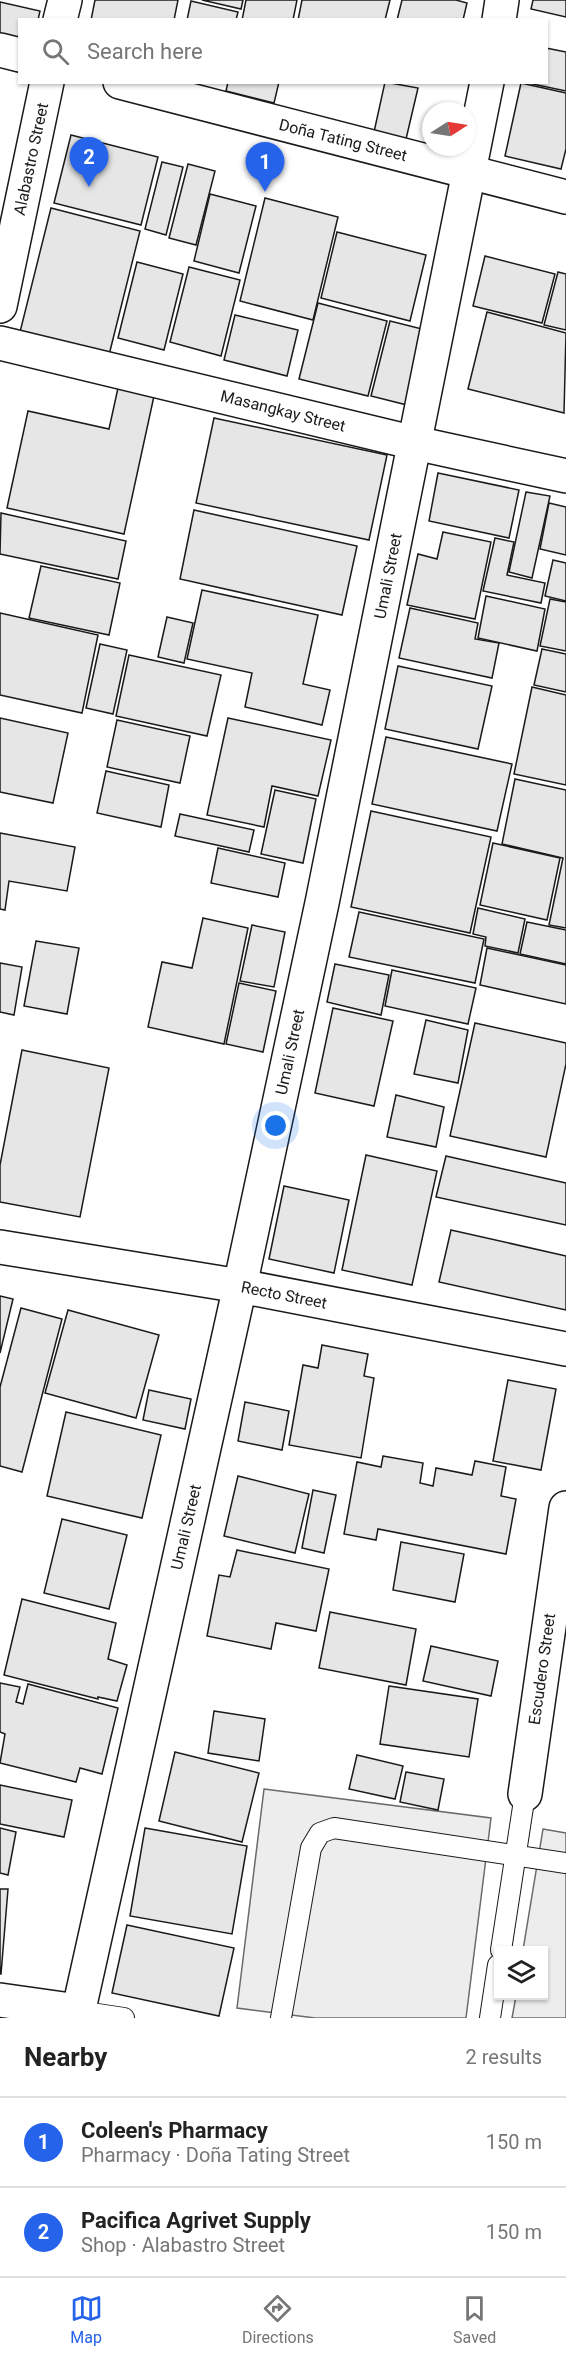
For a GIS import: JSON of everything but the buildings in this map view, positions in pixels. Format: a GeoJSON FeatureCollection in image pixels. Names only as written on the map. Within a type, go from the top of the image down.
{"type":"FeatureCollection","features":[{"type":"Feature","properties":{"kind":"street"},"geometry":{"type":"LineString","coordinates":[[60,18],[65,0]]}},
{"type":"Feature","properties":{"kind":"street"},"geometry":{"type":"LineString","coordinates":[[499,18],[502,0]]}},
{"type":"Feature","properties":{"kind":"street"},"geometry":{"type":"LineString","coordinates":[[0,50],[18,54]]}},
{"type":"Feature","properties":{"kind":"street","name":"Alabastro Street"},"geometry":{"type":"LineString","coordinates":[[0,306],[47,84]]}},
{"type":"Feature","properties":{"kind":"street","name":"Doña Tating Street"},"geometry":{"type":"LineString","coordinates":[[128,84],[566,197]]}},
{"type":"Feature","properties":{"kind":"street","name":"Umali Street"},"geometry":{"type":"LineString","coordinates":[[77,2014],[240,1286],[322,903],[487,84]]}},
{"type":"Feature","properties":{"kind":"street","name":"Masangkay Street"},"geometry":{"type":"LineString","coordinates":[[0,343],[415,443],[566,476]]}},
{"type":"Feature","properties":{"kind":"street","name":"Recto Street"},"geometry":{"type":"LineString","coordinates":[[0,1246],[240,1286],[566,1349]]}},
{"type":"Feature","properties":{"kind":"street","name":"Escudero Street"},"geometry":{"type":"LineString","coordinates":[[525,1794],[566,1508]]}},
{"type":"Feature","properties":{"kind":"street"},"geometry":{"type":"LineString","coordinates":[[0,2000],[77,2014]]}},
{"type":"Feature","properties":{"kind":"lane"},"geometry":{"type":"LineString","coordinates":[[502,1946],[525,1794]]}},
{"type":"Feature","properties":{"kind":"lane"},"geometry":{"type":"LineString","coordinates":[[281,2018],[311,1848],[320,1833],[334,1828],[566,1863]]}},
{"type":"Feature","properties":{"kind":"lane"},"geometry":{"type":"LineString","coordinates":[[490,2018],[494,1992]]}},
{"type":"Feature","properties":{"kind":"lane"},"geometry":{"type":"LineString","coordinates":[[77,2014],[124,2018]]}},
{"type":"Feature","properties":{"kind":"shaded area"},"geometry":{"type":"Polygon","coordinates":[[[264,1789],[491,1818],[466,2018],[315,2018],[237,2008],[264,1789]]]}},
{"type":"Feature","properties":{"kind":"shaded area"},"geometry":{"type":"Polygon","coordinates":[[[543,1829],[566,1833],[566,2018],[512,2018],[515,2000],[548,2000],[548,1946],[524,1946],[543,1829]]]}},
{"type":"Feature","properties":{"kind":"place","name":"Pacifica Agrivet Supply"},"geometry":{"type":"Point","coordinates":[89,187]}},
{"type":"Feature","properties":{"kind":"place","name":"Coleen's Pharmacy"},"geometry":{"type":"Point","coordinates":[265,192]}}]}
